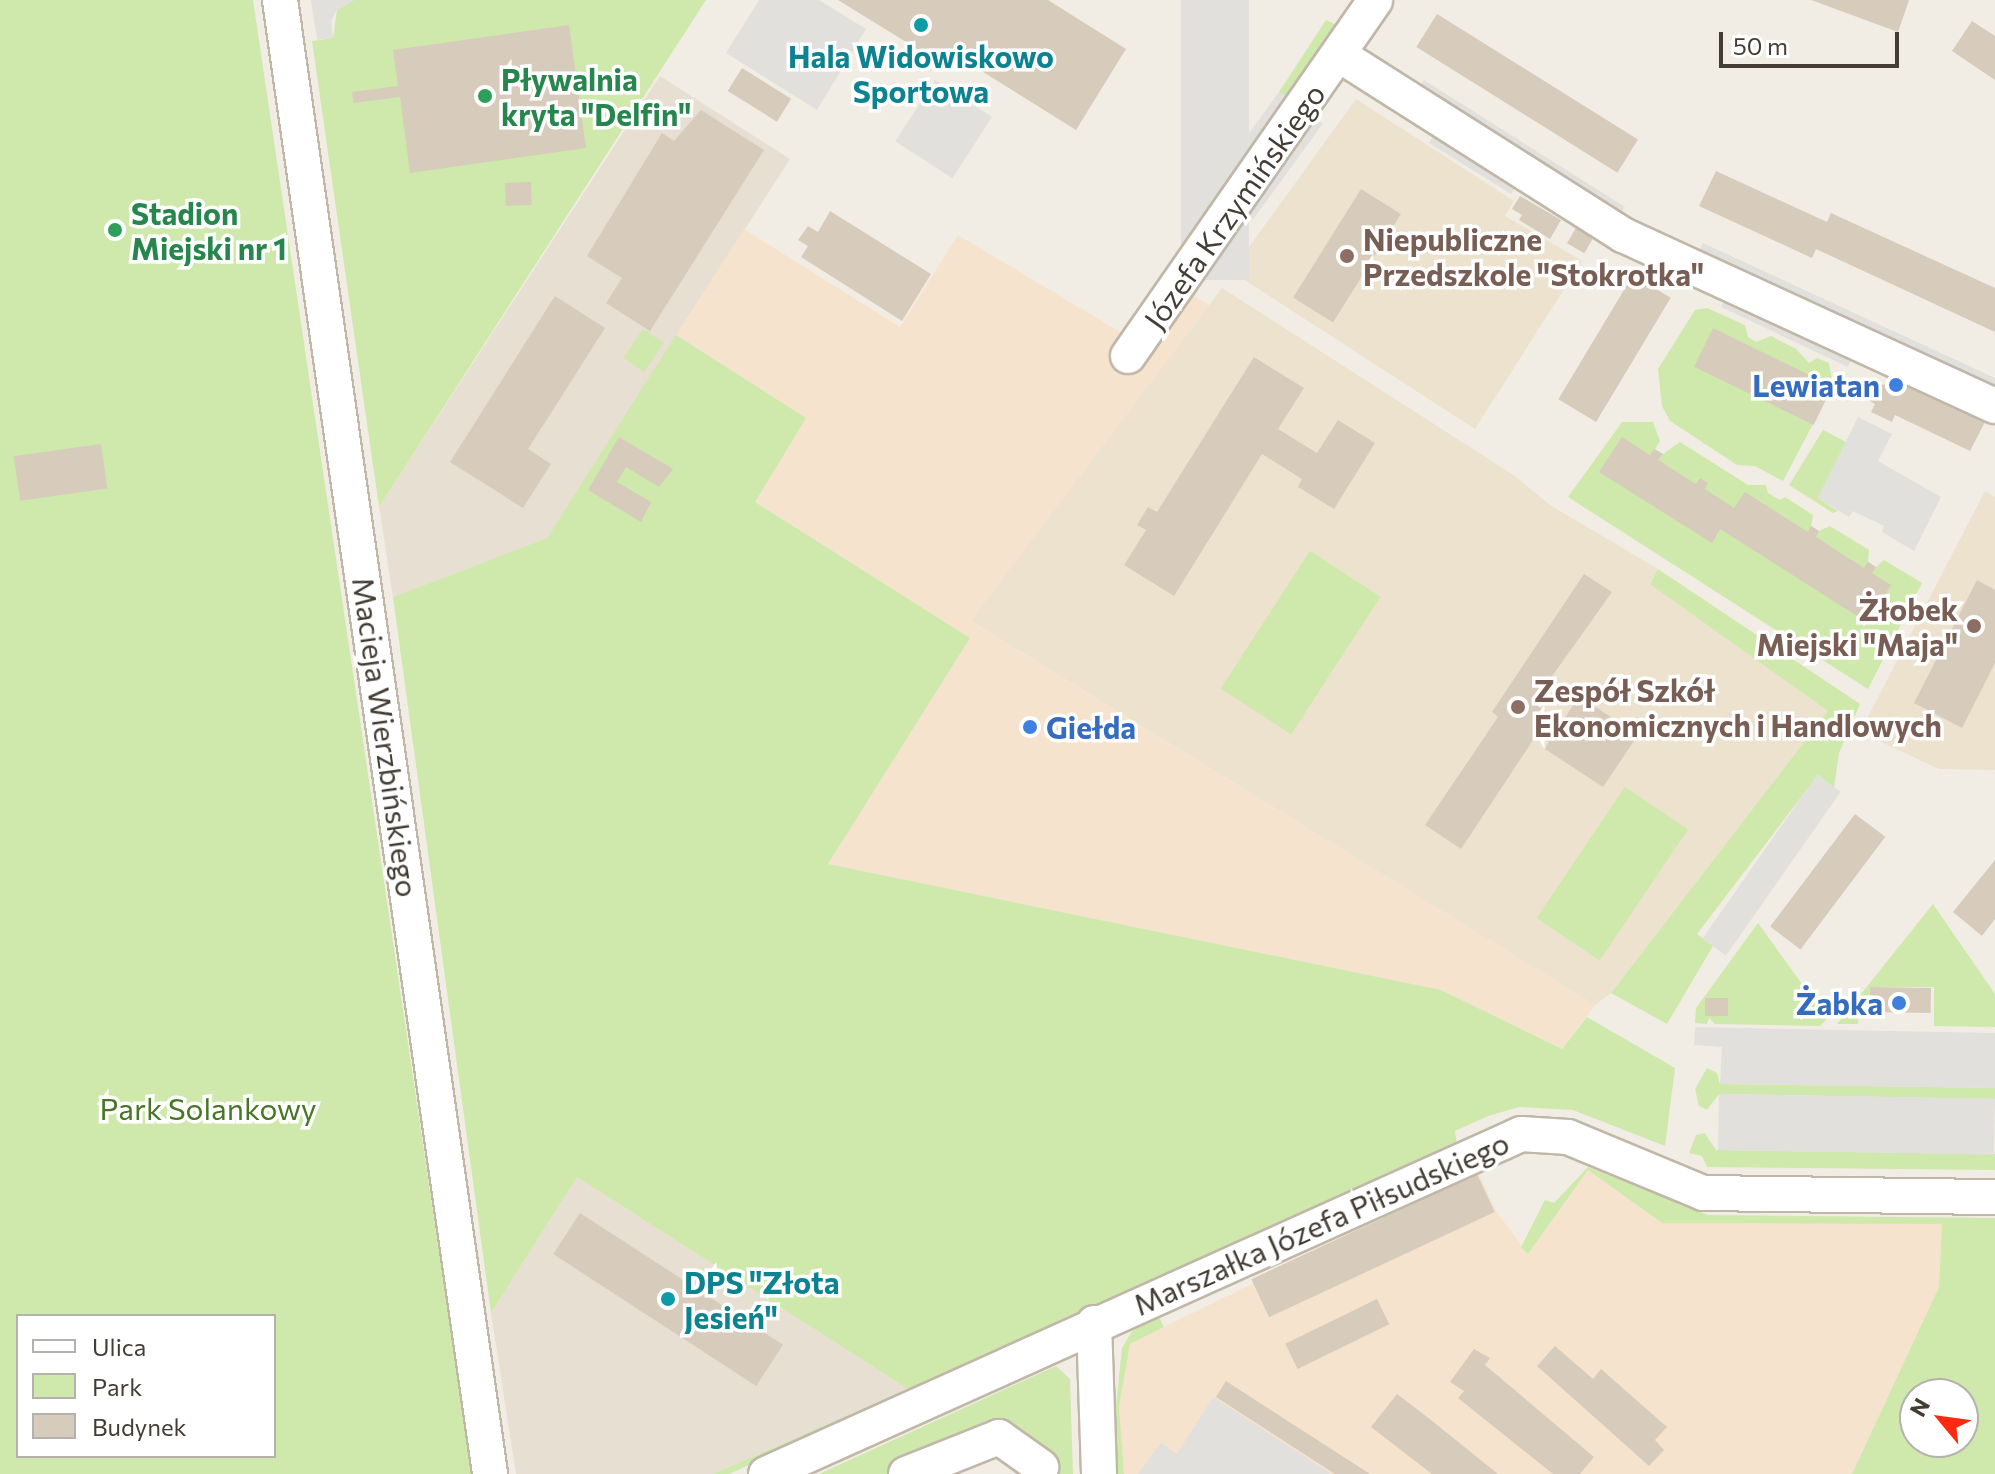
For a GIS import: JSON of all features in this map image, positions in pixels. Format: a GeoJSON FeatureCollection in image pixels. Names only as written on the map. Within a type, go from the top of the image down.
{"type":"FeatureCollection","features":[{"type":"Feature","properties":{"kind":"street","name":"Macieja Wierzbińskiego"},"geometry":{"type":"LineString","coordinates":[[280,0],[490,1474]]}},
{"type":"Feature","properties":{"kind":"street","name":"Józefa Krzymińskiego"},"geometry":{"type":"LineString","coordinates":[[1128,356],[1341,56],[1375,0]]}},
{"type":"Feature","properties":{"kind":"street","name":"Józefa Krzymińskiego"},"geometry":{"type":"LineString","coordinates":[[1341,56],[1623,235],[1995,406]]}},
{"type":"Feature","properties":{"kind":"street","name":"Marszałka Józefa Piłsudskiego"},"geometry":{"type":"LineString","coordinates":[[766,1474],[1094,1323],[1521,1134],[1568,1137],[1703,1193],[1995,1197]]}},
{"type":"Feature","properties":{"kind":"street"},"geometry":{"type":"LineString","coordinates":[[1094,1323],[1099,1474]]}},
{"type":"Feature","properties":{"kind":"street"},"geometry":{"type":"LineString","coordinates":[[906,1474],[999,1437],[1041,1467]]}},
{"type":"Feature","properties":{"kind":"shaded area"},"geometry":{"type":"Polygon","coordinates":[[[311,0],[354,0],[336,11],[331,21],[333,38],[317,40],[311,0]]]}},
{"type":"Feature","properties":{"kind":"shaded area"},"geometry":{"type":"Polygon","coordinates":[[[759,0],[819,0],[866,29],[817,110],[726,53],[759,0]]]}},
{"type":"Feature","properties":{"kind":"shaded area"},"geometry":{"type":"Polygon","coordinates":[[[1181,0],[1249,0],[1249,280],[1181,280],[1181,0]]]}},
{"type":"Feature","properties":{"kind":"shaded area"},"geometry":{"type":"Polygon","coordinates":[[[660,76],[790,159],[547,538],[393,597],[379,507],[660,76]]]}},
{"type":"Feature","properties":{"kind":"shaded area"},"geometry":{"type":"Polygon","coordinates":[[[935,80],[992,117],[952,178],[895,141],[935,80]]]}},
{"type":"Feature","properties":{"kind":"shaded area"},"geometry":{"type":"Polygon","coordinates":[[[1424,80],[1625,207],[1611,228],[1525,172],[1511,194],[1429,143],[1443,121],[1410,100],[1424,80]]]}},
{"type":"Feature","properties":{"kind":"shaded area"},"geometry":{"type":"Polygon","coordinates":[[[1279,92],[1323,124],[1253,219],[1210,187],[1279,92]]]}},
{"type":"Feature","properties":{"kind":"shaded area"},"geometry":{"type":"Polygon","coordinates":[[[1356,99],[1514,201],[1505,216],[1582,261],[1475,429],[1240,277],[1236,265],[1356,99]]]}},
{"type":"Feature","properties":{"kind":"shaded area","name":"Giełda"},"geometry":{"type":"Polygon","coordinates":[[[744,229],[900,327],[958,235],[1127,336],[1166,279],[1209,305],[972,622],[1595,1005],[1562,1049],[1441,990],[828,864],[970,638],[755,502],[805,418],[676,335],[744,229]]]}},
{"type":"Feature","properties":{"kind":"shaded area"},"geometry":{"type":"Polygon","coordinates":[[[1703,243],[1995,378],[1995,406],[1859,345],[1848,367],[1721,307],[1731,285],[1692,266],[1703,243]]]}},
{"type":"Feature","properties":{"kind":"shaded area"},"geometry":{"type":"Polygon","coordinates":[[[1222,288],[1515,476],[1550,505],[1658,569],[1650,583],[1828,711],[1611,993],[1595,1005],[971,621],[1222,288]]]}},
{"type":"Feature","properties":{"kind":"shaded area"},"geometry":{"type":"Polygon","coordinates":[[[1858,417],[1892,434],[1878,461],[1941,497],[1914,551],[1882,532],[1884,526],[1853,511],[1849,517],[1818,498],[1858,417]]]}},
{"type":"Feature","properties":{"kind":"shaded area"},"geometry":{"type":"Polygon","coordinates":[[[1985,491],[1995,497],[1995,770],[1939,769],[1860,732],[1985,491]]]}},
{"type":"Feature","properties":{"kind":"shaded area"},"geometry":{"type":"Polygon","coordinates":[[[1817,775],[1841,792],[1726,955],[1702,939],[1817,775]]]}},
{"type":"Feature","properties":{"kind":"shaded area"},"geometry":{"type":"Polygon","coordinates":[[[1695,1027],[1995,1033],[1995,1088],[1720,1084],[1722,1047],[1694,1045],[1695,1027]]]}},
{"type":"Feature","properties":{"kind":"shaded area"},"geometry":{"type":"Polygon","coordinates":[[[1719,1094],[1995,1099],[1994,1155],[1718,1150],[1719,1094]]]}},
{"type":"Feature","properties":{"kind":"shaded area"},"geometry":{"type":"Polygon","coordinates":[[[1588,1170],[1662,1223],[1942,1224],[1939,1287],[1852,1474],[1124,1474],[1119,1407],[1130,1344],[1478,1172],[1496,1211],[1528,1254],[1588,1170]]]}},
{"type":"Feature","properties":{"kind":"shaded area"},"geometry":{"type":"Polygon","coordinates":[[[577,1177],[908,1389],[713,1474],[516,1474],[491,1313],[577,1177]]]}},
{"type":"Feature","properties":{"kind":"shaded area"},"geometry":{"type":"Polygon","coordinates":[[[1213,1397],[1330,1473],[1138,1474],[1161,1443],[1177,1454],[1213,1397]]]}},
{"type":"Feature","properties":{"kind":"green space","name":"Park Solankowy"},"geometry":{"type":"Polygon","coordinates":[[[0,0],[253,0],[472,1474],[0,1474],[0,0]]]}},
{"type":"Feature","properties":{"kind":"green space"},"geometry":{"type":"Polygon","coordinates":[[[354,0],[706,0],[379,507],[312,41],[333,38],[337,10],[354,0]]]}},
{"type":"Feature","properties":{"kind":"green space"},"geometry":{"type":"Polygon","coordinates":[[[1326,20],[1344,29],[1292,101],[1279,92],[1326,20]]]}},
{"type":"Feature","properties":{"kind":"green space"},"geometry":{"type":"Polygon","coordinates":[[[1707,308],[1745,325],[1748,337],[1756,342],[1771,336],[1796,349],[1809,363],[1817,358],[1829,363],[1833,386],[1783,481],[1755,466],[1737,465],[1670,421],[1662,406],[1658,369],[1695,310],[1707,308]]]}},
{"type":"Feature","properties":{"kind":"green space"},"geometry":{"type":"Polygon","coordinates":[[[643,329],[664,343],[644,372],[623,358],[643,329]]]}},
{"type":"Feature","properties":{"kind":"green space"},"geometry":{"type":"Polygon","coordinates":[[[676,335],[806,418],[755,502],[970,638],[828,864],[1441,990],[1562,1049],[1587,1017],[1675,1068],[1665,1146],[1573,1110],[1519,1107],[1488,1116],[1455,1131],[1457,1146],[729,1474],[713,1474],[908,1389],[577,1177],[491,1313],[393,597],[547,538],[676,335]]]}},
{"type":"Feature","properties":{"kind":"green space"},"geometry":{"type":"Polygon","coordinates":[[[1622,422],[1653,422],[1660,441],[1655,449],[1663,454],[1680,442],[1748,485],[1766,485],[1768,493],[1780,500],[1785,497],[1813,515],[1811,526],[1819,531],[1830,526],[1869,550],[1868,562],[1876,567],[1884,560],[1922,583],[1868,689],[1568,497],[1622,422]]]}},
{"type":"Feature","properties":{"kind":"green space"},"geometry":{"type":"Polygon","coordinates":[[[1823,430],[1846,442],[1818,498],[1838,511],[1833,513],[1789,485],[1823,430]]]}},
{"type":"Feature","properties":{"kind":"green space"},"geometry":{"type":"Polygon","coordinates":[[[1310,551],[1380,597],[1291,734],[1221,689],[1310,551]]]}},
{"type":"Feature","properties":{"kind":"green space"},"geometry":{"type":"Polygon","coordinates":[[[1658,569],[1860,704],[1839,753],[1834,788],[1818,775],[1697,934],[1713,946],[1667,1024],[1611,993],[1828,711],[1650,584],[1658,569]]]}},
{"type":"Feature","properties":{"kind":"green space"},"geometry":{"type":"Polygon","coordinates":[[[1625,787],[1688,829],[1600,960],[1537,918],[1625,787]]]}},
{"type":"Feature","properties":{"kind":"green space"},"geometry":{"type":"Polygon","coordinates":[[[1933,904],[1995,994],[1995,1027],[1934,1026],[1934,987],[1870,987],[1869,1004],[1860,1004],[1858,1024],[1837,1024],[1933,904]]]}},
{"type":"Feature","properties":{"kind":"green space"},"geometry":{"type":"Polygon","coordinates":[[[1758,923],[1827,1019],[1820,1026],[1715,1024],[1709,1018],[1707,1024],[1695,1023],[1696,1008],[1758,923]]]}},
{"type":"Feature","properties":{"kind":"green space"},"geometry":{"type":"Polygon","coordinates":[[[1707,1068],[1717,1073],[1720,1084],[1995,1088],[1995,1099],[1719,1094],[1707,1110],[1699,1106],[1695,1089],[1707,1068]]]}},
{"type":"Feature","properties":{"kind":"green space"},"geometry":{"type":"Polygon","coordinates":[[[1705,1133],[1716,1150],[1995,1154],[1995,1170],[1707,1167],[1702,1156],[1689,1153],[1696,1135],[1705,1133]]]}},
{"type":"Feature","properties":{"kind":"green space"},"geometry":{"type":"Polygon","coordinates":[[[1588,1167],[1708,1215],[1995,1218],[1995,1474],[1852,1474],[1939,1287],[1942,1224],[1662,1223],[1588,1170],[1528,1254],[1521,1247],[1545,1200],[1554,1203],[1588,1167]]]}},
{"type":"Feature","properties":{"kind":"green space"},"geometry":{"type":"Polygon","coordinates":[[[1159,1317],[1164,1327],[1130,1344],[1119,1407],[1124,1474],[1116,1474],[1116,1406],[1122,1348],[1132,1331],[1159,1317]]]}},
{"type":"Feature","properties":{"kind":"green space"},"geometry":{"type":"Polygon","coordinates":[[[1056,1366],[1070,1379],[1073,1474],[1044,1474],[1050,1450],[1011,1421],[887,1474],[819,1474],[1056,1366]]]}},
{"type":"Feature","properties":{"kind":"building"},"geometry":{"type":"Polygon","coordinates":[[[838,0],[1048,0],[1126,49],[1076,130],[948,50],[940,63],[838,0]]]}},
{"type":"Feature","properties":{"kind":"building"},"geometry":{"type":"Polygon","coordinates":[[[1811,0],[1909,0],[1898,32],[1811,0]]]}},
{"type":"Feature","properties":{"kind":"building"},"geometry":{"type":"Polygon","coordinates":[[[1437,14],[1638,140],[1617,173],[1416,47],[1437,14]]]}},
{"type":"Feature","properties":{"kind":"building"},"geometry":{"type":"Polygon","coordinates":[[[1972,21],[1995,36],[1995,80],[1952,51],[1972,21]]]}},
{"type":"Feature","properties":{"kind":"building"},"geometry":{"type":"Polygon","coordinates":[[[569,25],[586,148],[410,173],[400,97],[354,103],[352,92],[398,86],[393,50],[569,25]]]}},
{"type":"Feature","properties":{"kind":"building"},"geometry":{"type":"Polygon","coordinates":[[[742,68],[791,99],[777,122],[728,91],[742,68]]]}},
{"type":"Feature","properties":{"kind":"building"},"geometry":{"type":"Polygon","coordinates":[[[701,110],[764,150],[650,331],[606,303],[622,278],[587,256],[662,133],[674,141],[701,110]]]}},
{"type":"Feature","properties":{"kind":"building"},"geometry":{"type":"Polygon","coordinates":[[[1716,171],[1827,222],[1831,213],[1995,288],[1995,332],[1816,249],[1812,258],[1699,206],[1716,171]]]}},
{"type":"Feature","properties":{"kind":"building"},"geometry":{"type":"Polygon","coordinates":[[[531,182],[532,205],[506,206],[505,183],[531,182]]]}},
{"type":"Feature","properties":{"kind":"building","name":"Niepubliczne Przedszkole \"Stokrotka\""},"geometry":{"type":"Polygon","coordinates":[[[1361,189],[1401,214],[1333,322],[1293,298],[1361,189]]]}},
{"type":"Feature","properties":{"kind":"building"},"geometry":{"type":"Polygon","coordinates":[[[1520,196],[1561,220],[1550,239],[1519,220],[1522,215],[1512,209],[1520,196]]]}},
{"type":"Feature","properties":{"kind":"building"},"geometry":{"type":"Polygon","coordinates":[[[830,211],[931,274],[902,321],[801,257],[808,246],[798,240],[808,226],[818,232],[830,211]]]}},
{"type":"Feature","properties":{"kind":"building"},"geometry":{"type":"Polygon","coordinates":[[[1577,226],[1594,236],[1584,253],[1567,243],[1577,226]]]}},
{"type":"Feature","properties":{"kind":"building"},"geometry":{"type":"Polygon","coordinates":[[[1633,275],[1671,298],[1596,422],[1558,399],[1633,275]]]}},
{"type":"Feature","properties":{"kind":"building"},"geometry":{"type":"Polygon","coordinates":[[[555,296],[605,328],[528,449],[551,464],[523,508],[450,462],[555,296]]]}},
{"type":"Feature","properties":{"kind":"building"},"geometry":{"type":"Polygon","coordinates":[[[1713,328],[1833,386],[1814,425],[1694,367],[1713,328]]]}},
{"type":"Feature","properties":{"kind":"building"},"geometry":{"type":"Polygon","coordinates":[[[1254,357],[1304,388],[1278,429],[1317,453],[1338,420],[1375,443],[1334,509],[1298,487],[1302,479],[1262,454],[1174,596],[1124,565],[1146,530],[1137,525],[1148,507],[1157,512],[1254,357]]]}},
{"type":"Feature","properties":{"kind":"building"},"geometry":{"type":"Polygon","coordinates":[[[1890,373],[1986,420],[1970,451],[1895,415],[1892,422],[1871,412],[1875,404],[1859,395],[1868,377],[1884,385],[1890,373]]]}},
{"type":"Feature","properties":{"kind":"building"},"geometry":{"type":"Polygon","coordinates":[[[619,437],[673,469],[659,487],[626,467],[617,482],[651,502],[641,522],[588,490],[619,437]]]}},
{"type":"Feature","properties":{"kind":"building"},"geometry":{"type":"Polygon","coordinates":[[[1622,437],[1650,455],[1654,449],[1663,454],[1658,460],[1696,484],[1700,478],[1708,483],[1705,489],[1734,508],[1745,492],[1808,532],[1811,526],[1819,531],[1816,537],[1864,568],[1868,562],[1876,567],[1872,573],[1891,585],[1868,623],[1720,529],[1712,543],[1599,472],[1622,437]]]}},
{"type":"Feature","properties":{"kind":"building"},"geometry":{"type":"Polygon","coordinates":[[[101,444],[107,489],[20,501],[14,456],[101,444]]]}},
{"type":"Feature","properties":{"kind":"building","name":"Zespół Szkół Ekonomicznych i Handlowych"},"geometry":{"type":"Polygon","coordinates":[[[1584,574],[1612,592],[1533,703],[1554,716],[1548,724],[1557,730],[1579,696],[1638,735],[1603,787],[1545,749],[1549,742],[1537,734],[1461,849],[1425,825],[1498,717],[1492,712],[1584,574]]]}},
{"type":"Feature","properties":{"kind":"building","name":"Żłobek Miejski \"Maja\""},"geometry":{"type":"Polygon","coordinates":[[[1977,580],[1995,590],[1995,663],[1962,728],[1914,703],[1977,580]]]}},
{"type":"Feature","properties":{"kind":"building"},"geometry":{"type":"Polygon","coordinates":[[[1855,814],[1885,837],[1800,949],[1770,927],[1855,814]]]}},
{"type":"Feature","properties":{"kind":"building"},"geometry":{"type":"Polygon","coordinates":[[[1995,860],[1995,919],[1982,936],[1953,912],[1995,860]]]}},
{"type":"Feature","properties":{"kind":"building"},"geometry":{"type":"Polygon","coordinates":[[[1870,987],[1931,988],[1931,1013],[1870,1012],[1870,987]]]}},
{"type":"Feature","properties":{"kind":"building"},"geometry":{"type":"Polygon","coordinates":[[[1705,998],[1728,998],[1728,1016],[1705,1016],[1705,998]]]}},
{"type":"Feature","properties":{"kind":"building"},"geometry":{"type":"Polygon","coordinates":[[[1477,1174],[1495,1212],[1269,1317],[1251,1279],[1477,1174]]]}},
{"type":"Feature","properties":{"kind":"building","name":"DPS \"Złota Jesień\""},"geometry":{"type":"Polygon","coordinates":[[[580,1213],[783,1345],[756,1386],[553,1254],[580,1213]]]}},
{"type":"Feature","properties":{"kind":"building"},"geometry":{"type":"Polygon","coordinates":[[[1377,1299],[1389,1324],[1298,1369],[1285,1344],[1377,1299]]]}},
{"type":"Feature","properties":{"kind":"building"},"geometry":{"type":"Polygon","coordinates":[[[1555,1346],[1593,1379],[1601,1369],[1667,1427],[1655,1440],[1664,1450],[1649,1466],[1537,1366],[1555,1346]]]}},
{"type":"Feature","properties":{"kind":"building"},"geometry":{"type":"Polygon","coordinates":[[[1474,1349],[1490,1358],[1485,1365],[1594,1457],[1580,1474],[1553,1474],[1458,1398],[1464,1391],[1450,1382],[1474,1349]]]}},
{"type":"Feature","properties":{"kind":"building"},"geometry":{"type":"Polygon","coordinates":[[[1226,1381],[1370,1474],[1335,1474],[1216,1397],[1226,1381]]]}},
{"type":"Feature","properties":{"kind":"building"},"geometry":{"type":"Polygon","coordinates":[[[1397,1394],[1498,1474],[1432,1474],[1371,1427],[1397,1394]]]}},
{"type":"Feature","properties":{"kind":"place","name":"Hala Widowiskowo Sportowa"},"geometry":{"type":"Point","coordinates":[921,25]}},
{"type":"Feature","properties":{"kind":"place","name":"Pływalnia kryta \"Delfin\""},"geometry":{"type":"Point","coordinates":[485,96]}},
{"type":"Feature","properties":{"kind":"place","name":"Stadion Miejski nr 1"},"geometry":{"type":"Point","coordinates":[115,230]}},
{"type":"Feature","properties":{"kind":"place","name":"Niepubliczne Przedszkole \"Stokrotka\""},"geometry":{"type":"Point","coordinates":[1347,256]}},
{"type":"Feature","properties":{"kind":"place","name":"Lewiatan"},"geometry":{"type":"Point","coordinates":[1896,385]}},
{"type":"Feature","properties":{"kind":"place","name":"Żłobek Miejski \"Maja\""},"geometry":{"type":"Point","coordinates":[1974,626]}},
{"type":"Feature","properties":{"kind":"place","name":"Zespół Szkół Ekonomicznych i Handlowych"},"geometry":{"type":"Point","coordinates":[1518,707]}},
{"type":"Feature","properties":{"kind":"place","name":"Giełda"},"geometry":{"type":"Point","coordinates":[1030,727]}},
{"type":"Feature","properties":{"kind":"place","name":"Żabka"},"geometry":{"type":"Point","coordinates":[1899,1003]}},
{"type":"Feature","properties":{"kind":"place","name":"DPS \"Złota Jesień\""},"geometry":{"type":"Point","coordinates":[668,1299]}}]}
